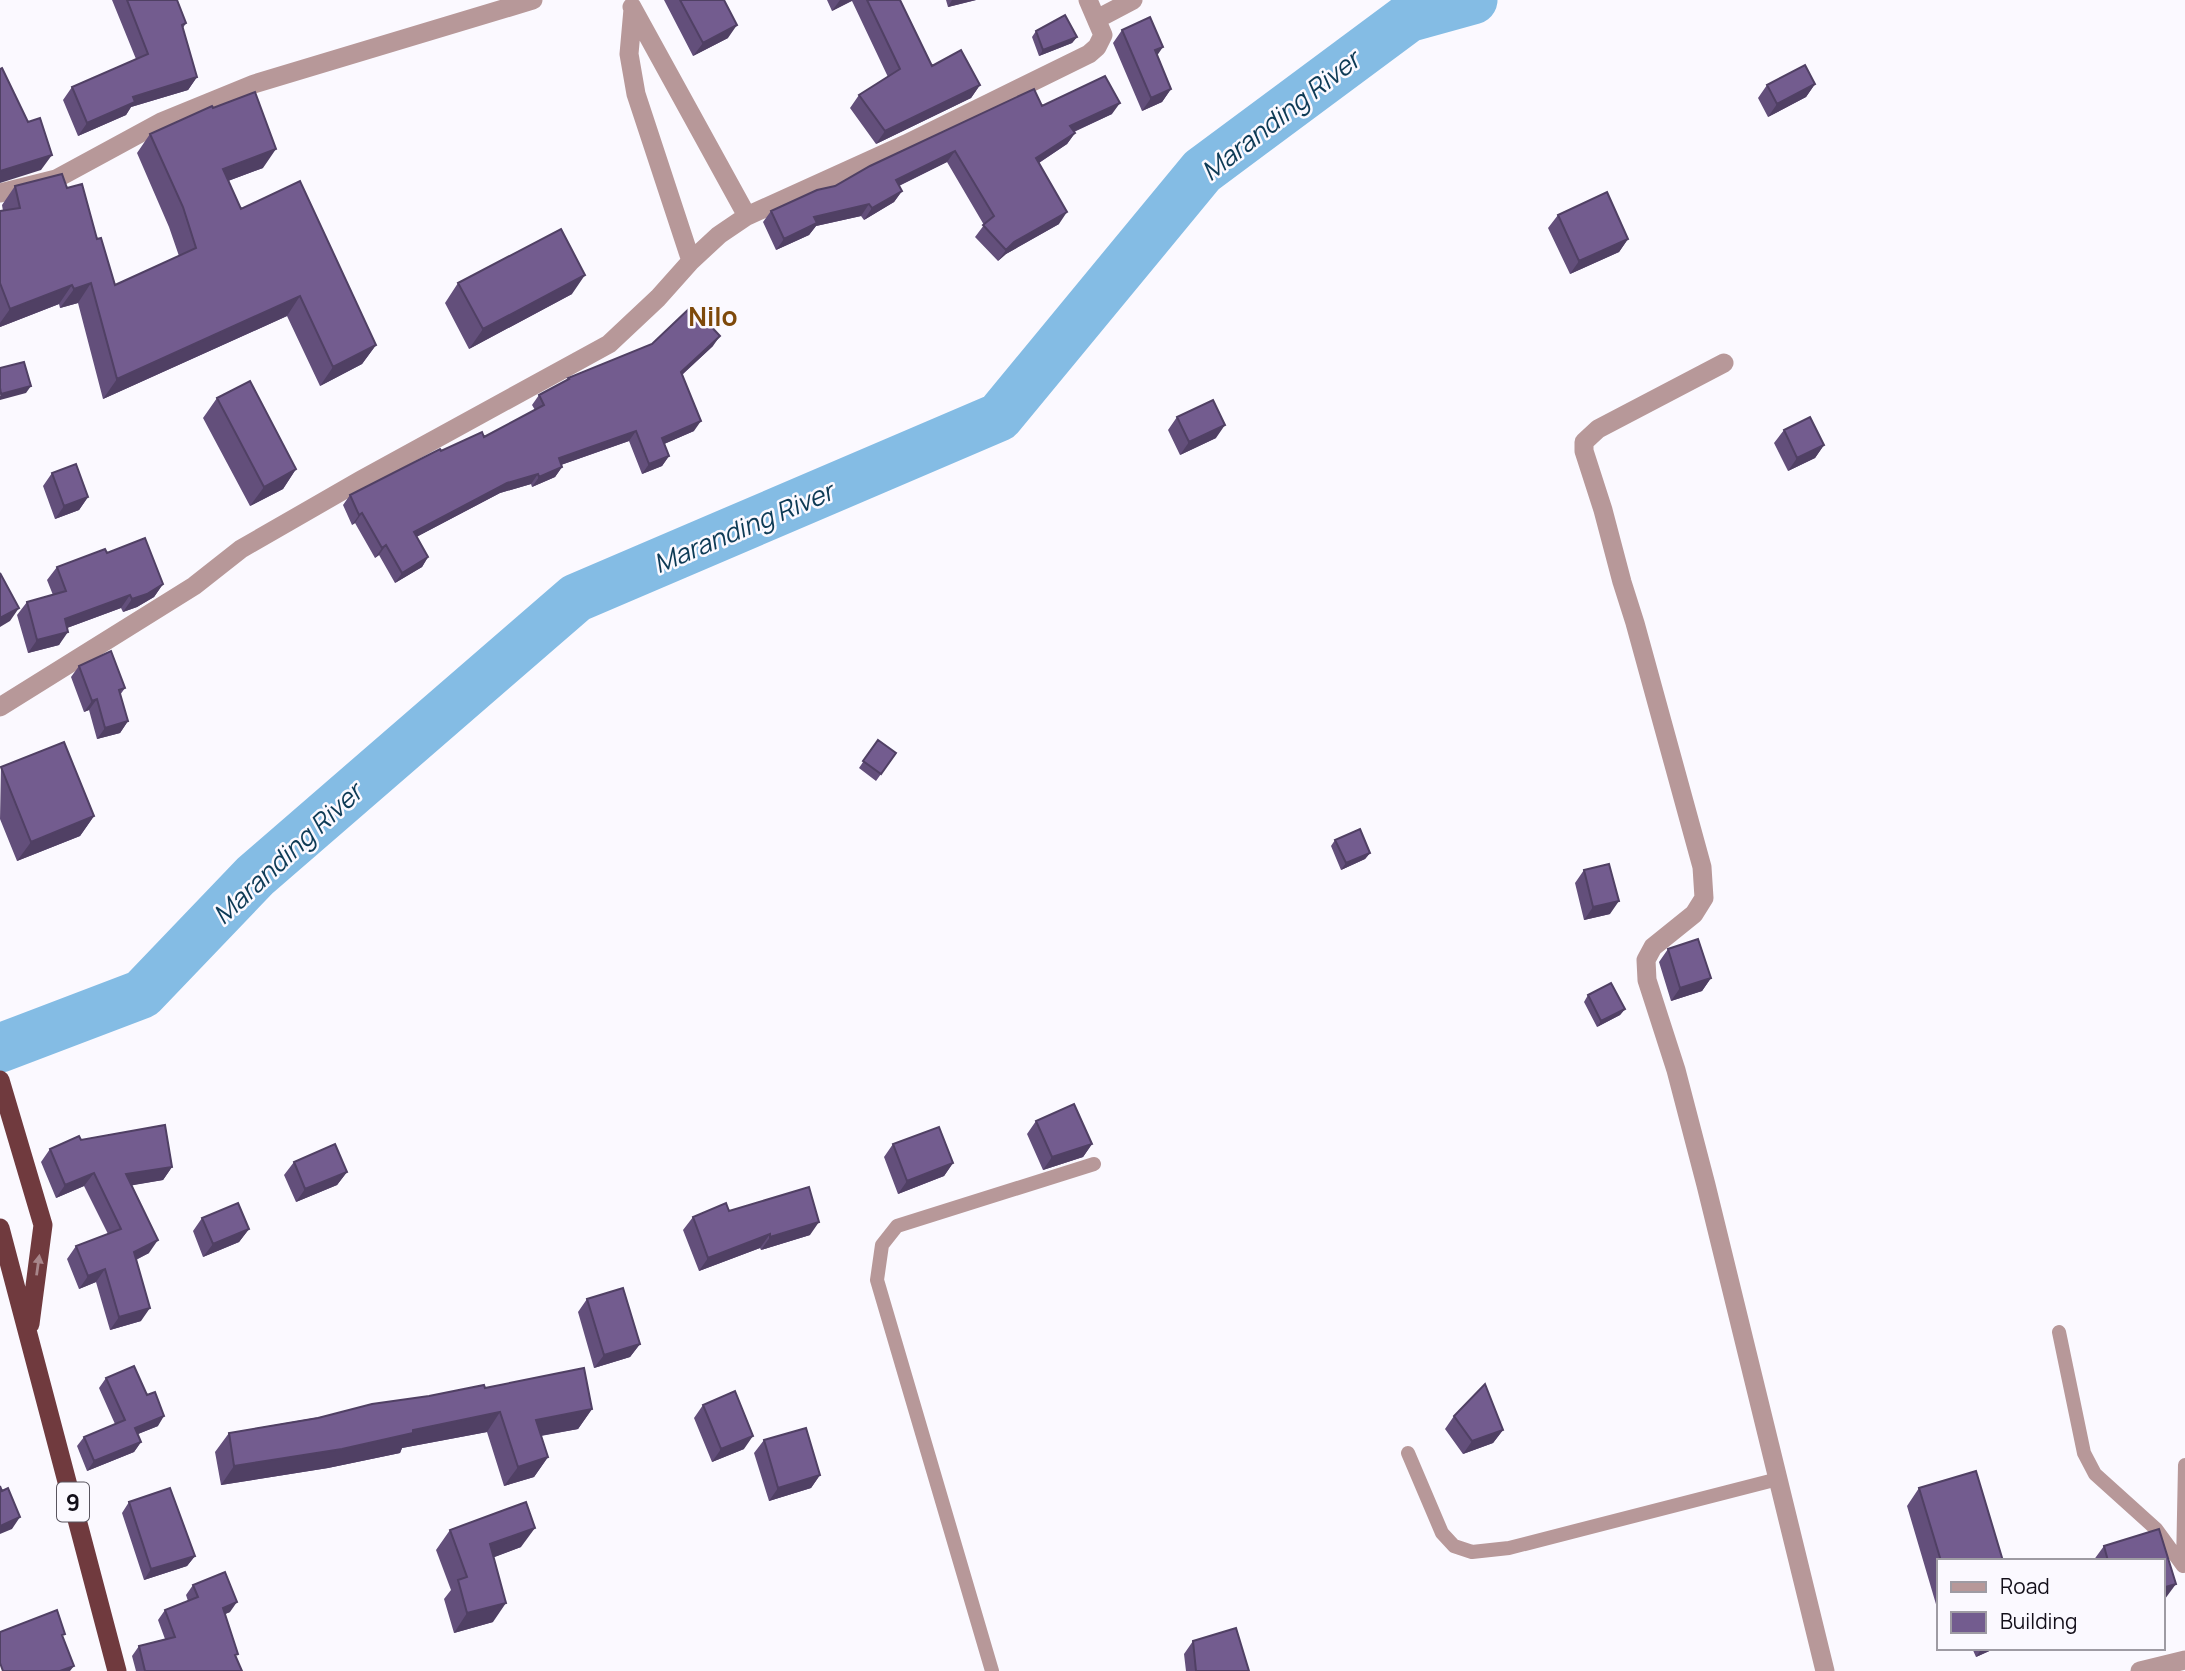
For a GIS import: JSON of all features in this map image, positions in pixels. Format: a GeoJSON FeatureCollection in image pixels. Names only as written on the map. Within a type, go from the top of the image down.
{"type":"FeatureCollection","features":[{"type":"Feature","properties":{"kind":"highway","name":"9"},"geometry":{"type":"LineString","coordinates":[[0,1080],[43,1225],[29,1332]]}},
{"type":"Feature","properties":{"kind":"highway","name":"9"},"geometry":{"type":"LineString","coordinates":[[0,1228],[117,1671]]}},
{"type":"Feature","properties":{"kind":"street"},"geometry":{"type":"LineString","coordinates":[[0,193],[56,179],[161,122],[254,84],[533,0]]}},
{"type":"Feature","properties":{"kind":"street"},"geometry":{"type":"LineString","coordinates":[[0,708],[194,586],[241,549],[609,344],[719,235],[747,216],[906,144],[1089,54],[1097,47],[1103,35],[1088,0]]}},
{"type":"Feature","properties":{"kind":"street"},"geometry":{"type":"LineString","coordinates":[[1097,19],[1133,0]]}},
{"type":"Feature","properties":{"kind":"street"},"geometry":{"type":"LineString","coordinates":[[630,4],[747,216]]}},
{"type":"Feature","properties":{"kind":"street"},"geometry":{"type":"LineString","coordinates":[[630,4],[629,54],[636,94],[691,261]]}},
{"type":"Feature","properties":{"kind":"street"},"geometry":{"type":"LineString","coordinates":[[1724,363],[1598,429],[1584,442],[1584,452],[1636,623],[1702,867],[1704,898],[1694,914],[1653,947],[1646,960],[1647,980],[1683,1095],[1825,1671]]}},
{"type":"Feature","properties":{"kind":"street"},"geometry":{"type":"LineString","coordinates":[[2140,1671],[2185,1660]]}},
{"type":"Feature","properties":{"kind":"lane"},"geometry":{"type":"LineString","coordinates":[[992,1671],[877,1280],[882,1245],[897,1226],[1094,1164]]}},
{"type":"Feature","properties":{"kind":"lane"},"geometry":{"type":"LineString","coordinates":[[2059,1332],[2084,1453],[2095,1474],[2156,1529],[2184,1570]]}},
{"type":"Feature","properties":{"kind":"lane"},"geometry":{"type":"LineString","coordinates":[[1408,1453],[1442,1533],[1454,1546],[1472,1552],[1508,1548],[1779,1479]]}},
{"type":"Feature","properties":{"kind":"lane"},"geometry":{"type":"LineString","coordinates":[[2184,1570],[2185,1465]]}},
{"type":"Feature","properties":{"kind":"building"},"geometry":{"type":"Polygon","coordinates":[[[127,0],[177,0],[186,23],[182,25],[197,77],[133,97],[135,102],[87,123],[72,87],[148,54],[127,0]]]}},
{"type":"Feature","properties":{"kind":"building"},"geometry":{"type":"Polygon","coordinates":[[[680,0],[724,0],[737,25],[703,43],[680,0]]]}},
{"type":"Feature","properties":{"kind":"building"},"geometry":{"type":"Polygon","coordinates":[[[867,0],[900,0],[932,66],[961,50],[980,85],[885,131],[859,95],[900,69],[867,0]]]}},
{"type":"Feature","properties":{"kind":"building"},"geometry":{"type":"Polygon","coordinates":[[[1065,15],[1077,37],[1043,50],[1036,31],[1065,15]]]}},
{"type":"Feature","properties":{"kind":"building"},"geometry":{"type":"Polygon","coordinates":[[[1150,17],[1163,47],[1155,50],[1171,89],[1151,98],[1122,30],[1150,17]]]}},
{"type":"Feature","properties":{"kind":"building"},"geometry":{"type":"Polygon","coordinates":[[[1805,65],[1815,84],[1777,104],[1767,85],[1805,65]]]}},
{"type":"Feature","properties":{"kind":"building"},"geometry":{"type":"Polygon","coordinates":[[[2,68],[28,122],[40,118],[52,155],[0,171],[0,69],[2,68]]]}},
{"type":"Feature","properties":{"kind":"building"},"geometry":{"type":"Polygon","coordinates":[[[1105,76],[1120,103],[1070,126],[1075,133],[1036,158],[1067,212],[1014,242],[1006,250],[983,225],[994,216],[955,151],[896,180],[902,191],[872,208],[869,204],[814,217],[817,223],[784,239],[771,211],[817,190],[835,186],[870,166],[1034,89],[1042,106],[1105,76]]]}},
{"type":"Feature","properties":{"kind":"building"},"geometry":{"type":"Polygon","coordinates":[[[255,92],[276,149],[223,169],[241,209],[300,181],[376,345],[333,367],[300,296],[117,379],[91,283],[74,289],[72,285],[10,309],[0,283],[0,211],[20,208],[15,186],[62,174],[67,188],[82,184],[97,239],[101,238],[115,285],[196,248],[183,207],[150,134],[212,106],[213,108],[255,92]]]}},
{"type":"Feature","properties":{"kind":"building"},"geometry":{"type":"Polygon","coordinates":[[[1607,192],[1628,239],[1579,261],[1558,215],[1607,192]]]}},
{"type":"Feature","properties":{"kind":"building"},"geometry":{"type":"Polygon","coordinates":[[[561,229],[585,275],[483,329],[458,283],[561,229]]]}},
{"type":"Feature","properties":{"kind":"building"},"geometry":{"type":"Polygon","coordinates":[[[692,306],[720,336],[681,372],[701,421],[662,438],[669,456],[649,464],[636,431],[559,458],[562,467],[539,477],[538,474],[507,483],[414,532],[428,557],[402,573],[386,545],[382,548],[362,513],[359,515],[350,495],[440,449],[441,451],[482,432],[484,437],[544,405],[539,395],[568,378],[652,344],[692,306]]]}},
{"type":"Feature","properties":{"kind":"building"},"geometry":{"type":"Polygon","coordinates":[[[24,362],[31,386],[1,394],[0,368],[24,362]]]}},
{"type":"Feature","properties":{"kind":"building"},"geometry":{"type":"Polygon","coordinates":[[[250,381],[296,469],[264,487],[217,398],[250,381]]]}},
{"type":"Feature","properties":{"kind":"building"},"geometry":{"type":"Polygon","coordinates":[[[1213,400],[1225,425],[1189,442],[1177,417],[1213,400]]]}},
{"type":"Feature","properties":{"kind":"building"},"geometry":{"type":"Polygon","coordinates":[[[1810,417],[1824,445],[1797,458],[1784,430],[1810,417]]]}},
{"type":"Feature","properties":{"kind":"building"},"geometry":{"type":"Polygon","coordinates":[[[76,464],[88,497],[64,506],[52,473],[76,464]]]}},
{"type":"Feature","properties":{"kind":"building"},"geometry":{"type":"Polygon","coordinates":[[[145,538],[163,584],[147,594],[132,599],[130,595],[65,619],[68,632],[37,640],[27,602],[66,591],[57,567],[105,549],[107,553],[145,538]]]}},
{"type":"Feature","properties":{"kind":"building"},"geometry":{"type":"Polygon","coordinates":[[[0,573],[19,608],[0,618],[0,573]]]}},
{"type":"Feature","properties":{"kind":"building"},"geometry":{"type":"Polygon","coordinates":[[[111,651],[125,688],[119,690],[128,721],[105,728],[97,699],[92,701],[79,666],[111,651]]]}},
{"type":"Feature","properties":{"kind":"building"},"geometry":{"type":"Polygon","coordinates":[[[878,740],[896,753],[881,774],[863,761],[878,740]]]}},
{"type":"Feature","properties":{"kind":"building"},"geometry":{"type":"Polygon","coordinates":[[[64,742],[94,816],[31,842],[1,767],[64,742]]]}},
{"type":"Feature","properties":{"kind":"building"},"geometry":{"type":"Polygon","coordinates":[[[1360,829],[1370,853],[1346,863],[1335,840],[1360,829]]]}},
{"type":"Feature","properties":{"kind":"building"},"geometry":{"type":"Polygon","coordinates":[[[1609,864],[1619,901],[1593,907],[1584,870],[1609,864]]]}},
{"type":"Feature","properties":{"kind":"building"},"geometry":{"type":"Polygon","coordinates":[[[1698,939],[1711,978],[1680,988],[1668,949],[1698,939]]]}},
{"type":"Feature","properties":{"kind":"building"},"geometry":{"type":"Polygon","coordinates":[[[1611,983],[1625,1009],[1601,1021],[1588,995],[1611,983]]]}},
{"type":"Feature","properties":{"kind":"building"},"geometry":{"type":"Polygon","coordinates":[[[1074,1104],[1092,1144],[1052,1157],[1036,1121],[1074,1104]]]}},
{"type":"Feature","properties":{"kind":"building"},"geometry":{"type":"Polygon","coordinates":[[[165,1125],[172,1167],[126,1174],[158,1240],[134,1252],[150,1308],[119,1317],[105,1269],[88,1276],[76,1246],[121,1229],[94,1173],[65,1185],[50,1149],[79,1136],[81,1140],[165,1125]]]}},
{"type":"Feature","properties":{"kind":"building"},"geometry":{"type":"Polygon","coordinates":[[[939,1127],[953,1163],[907,1181],[893,1144],[939,1127]]]}},
{"type":"Feature","properties":{"kind":"building"},"geometry":{"type":"Polygon","coordinates":[[[335,1144],[347,1172],[305,1189],[294,1162],[335,1144]]]}},
{"type":"Feature","properties":{"kind":"building"},"geometry":{"type":"Polygon","coordinates":[[[809,1187],[819,1222],[770,1237],[770,1234],[708,1258],[693,1217],[726,1203],[729,1211],[809,1187]]]}},
{"type":"Feature","properties":{"kind":"building"},"geometry":{"type":"Polygon","coordinates":[[[238,1203],[249,1229],[213,1244],[202,1218],[238,1203]]]}},
{"type":"Feature","properties":{"kind":"building"},"geometry":{"type":"Polygon","coordinates":[[[623,1288],[640,1344],[604,1355],[587,1299],[623,1288]]]}},
{"type":"Feature","properties":{"kind":"building"},"geometry":{"type":"Polygon","coordinates":[[[134,1366],[147,1395],[155,1392],[164,1416],[135,1428],[141,1442],[94,1461],[84,1437],[125,1420],[106,1378],[134,1366]]]}},
{"type":"Feature","properties":{"kind":"building"},"geometry":{"type":"Polygon","coordinates":[[[584,1368],[592,1409],[536,1420],[548,1457],[518,1467],[500,1412],[413,1430],[413,1433],[342,1449],[234,1466],[229,1433],[318,1418],[372,1404],[484,1385],[485,1388],[584,1368]]]}},
{"type":"Feature","properties":{"kind":"building"},"geometry":{"type":"Polygon","coordinates":[[[1485,1384],[1503,1430],[1472,1441],[1454,1416],[1485,1384]]]}},
{"type":"Feature","properties":{"kind":"building"},"geometry":{"type":"Polygon","coordinates":[[[735,1391],[753,1436],[721,1449],[703,1405],[735,1391]]]}},
{"type":"Feature","properties":{"kind":"building"},"geometry":{"type":"Polygon","coordinates":[[[806,1428],[820,1475],[778,1488],[764,1440],[806,1428]]]}},
{"type":"Feature","properties":{"kind":"building"},"geometry":{"type":"Polygon","coordinates":[[[1976,1471],[2002,1559],[1940,1559],[1919,1488],[1976,1471]]]}},
{"type":"Feature","properties":{"kind":"building"},"geometry":{"type":"Polygon","coordinates":[[[0,1486],[2,1491],[8,1488],[20,1517],[0,1526],[0,1486]]]}},
{"type":"Feature","properties":{"kind":"building"},"geometry":{"type":"Polygon","coordinates":[[[170,1488],[195,1556],[151,1569],[129,1502],[170,1488]]]}},
{"type":"Feature","properties":{"kind":"building"},"geometry":{"type":"Polygon","coordinates":[[[526,1502],[535,1528],[490,1544],[506,1603],[467,1613],[458,1580],[467,1577],[450,1530],[526,1502]]]}},
{"type":"Feature","properties":{"kind":"building"},"geometry":{"type":"Polygon","coordinates":[[[2159,1529],[2176,1584],[2164,1587],[2164,1559],[2107,1559],[2104,1546],[2159,1529]]]}},
{"type":"Feature","properties":{"kind":"building"},"geometry":{"type":"Polygon","coordinates":[[[225,1572],[237,1602],[223,1608],[242,1671],[145,1671],[139,1646],[175,1637],[165,1610],[198,1597],[193,1585],[225,1572]]]}},
{"type":"Feature","properties":{"kind":"building"},"geometry":{"type":"Polygon","coordinates":[[[57,1610],[65,1634],[62,1635],[74,1666],[60,1671],[3,1671],[0,1663],[0,1632],[57,1610]]]}},
{"type":"Feature","properties":{"kind":"building"},"geometry":{"type":"Polygon","coordinates":[[[1236,1628],[1249,1671],[1196,1671],[1193,1641],[1236,1628]]]}},
{"type":"Feature","properties":{"kind":"waterway","name":"Maranding River"},"geometry":{"type":"LineString","coordinates":[[0,1048],[142,994],[255,876],[576,598],[999,417],[1202,171],[1408,18],[1473,0]]}},
{"type":"Feature","properties":{"kind":"district","name":"Nilo"},"geometry":{"type":"Point","coordinates":[713,316]}}]}
